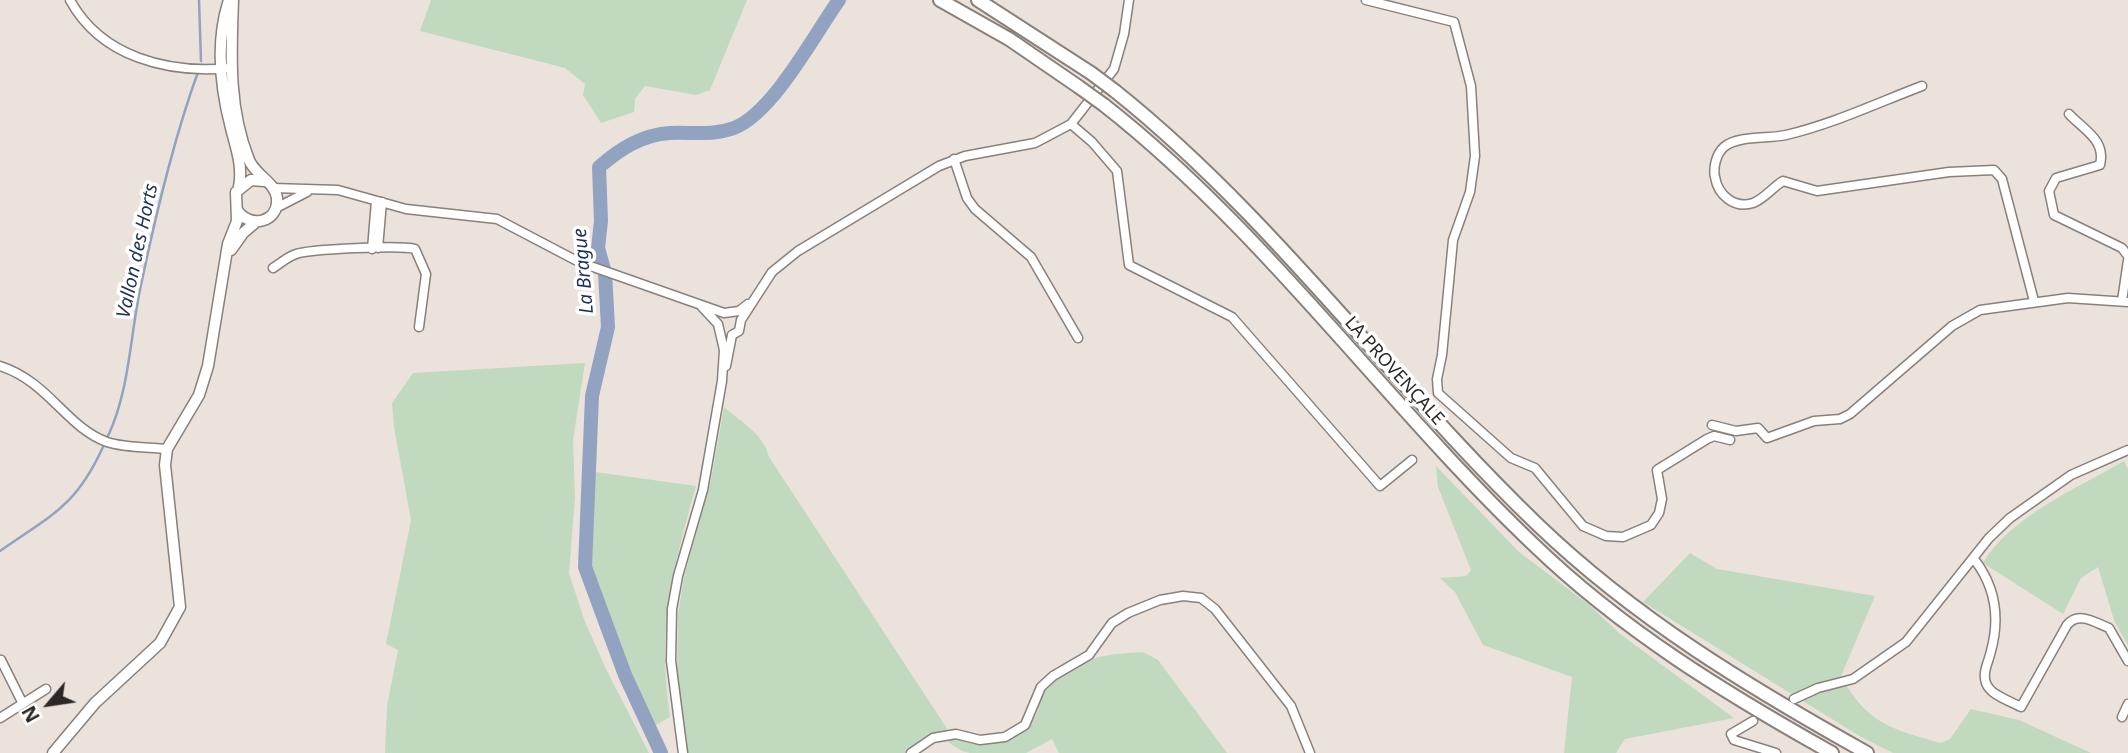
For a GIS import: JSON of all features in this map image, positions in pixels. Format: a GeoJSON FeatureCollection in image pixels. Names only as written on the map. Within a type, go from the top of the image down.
{"type":"FeatureCollection","features":[{"type":"Feature","properties":{"kind":"highway","name":"LA PROVENÇALE"},"geometry":{"type":"LineString","coordinates":[[940,0],[1009,39],[1104,105],[1160,150],[1226,213],[1477,488],[1567,575],[1681,664],[1832,753]]}},
{"type":"Feature","properties":{"kind":"highway","name":"LA PROVENÇALE"},"geometry":{"type":"LineString","coordinates":[[978,0],[1115,91],[1226,188],[1511,498],[1596,578],[1655,624],[1721,669],[1867,753]]}},
{"type":"Feature","properties":{"kind":"main road"},"geometry":{"type":"LineString","coordinates":[[53,753],[82,717],[160,643],[176,618],[181,593],[166,483],[167,450],[205,380],[228,244],[237,221],[234,198],[242,168],[225,69],[231,0]]}},
{"type":"Feature","properties":{"kind":"main road"},"geometry":{"type":"LineString","coordinates":[[225,69],[248,158],[269,184],[276,208],[268,218],[256,222],[243,233],[227,257]]}},
{"type":"Feature","properties":{"kind":"main road"},"geometry":{"type":"LineString","coordinates":[[239,187],[251,180],[269,184]]}},
{"type":"Feature","properties":{"kind":"main road"},"geometry":{"type":"LineString","coordinates":[[236,210],[244,219],[256,222]]}},
{"type":"Feature","properties":{"kind":"street"},"geometry":{"type":"LineString","coordinates":[[70,0],[87,27],[128,55],[185,68],[225,69]]}},
{"type":"Feature","properties":{"kind":"street"},"geometry":{"type":"LineString","coordinates":[[683,753],[671,661],[673,609],[678,576],[703,490],[732,335],[739,331],[741,320],[772,272],[788,258],[954,159],[1016,149],[1052,136],[1071,124],[1114,69],[1124,34],[1129,0]]}},
{"type":"Feature","properties":{"kind":"street"},"geometry":{"type":"LineString","coordinates":[[1366,0],[1454,22],[1471,86],[1475,156],[1469,192],[1453,240],[1442,355],[1437,379],[1438,393],[1511,458],[1535,468],[1583,526],[1606,536],[1623,537],[1651,525],[1659,513],[1662,499],[1657,470],[1714,436],[1730,440]]}},
{"type":"Feature","properties":{"kind":"street"},"geometry":{"type":"LineString","coordinates":[[1922,86],[1805,130],[1737,141],[1724,147],[1717,156],[1714,173],[1717,187],[1728,200],[1740,205],[1755,202],[1783,181],[1817,191],[1949,172],[1993,170],[2002,179],[2034,301]]}},
{"type":"Feature","properties":{"kind":"street"},"geometry":{"type":"LineString","coordinates":[[1712,425],[1736,431],[1758,428],[1767,438],[1814,421],[1840,419],[1969,314],[2034,301],[2068,298],[2125,302],[2128,258],[2122,248],[2063,222],[2054,215],[2049,191],[2056,178],[2100,165],[2103,152],[2099,141],[2069,114]]}},
{"type":"Feature","properties":{"kind":"street"},"geometry":{"type":"LineString","coordinates":[[1071,124],[1092,142],[1116,171],[1121,183],[1126,259],[1133,268],[1170,283],[1189,296],[1232,317],[1380,486],[1412,460]]}},
{"type":"Feature","properties":{"kind":"street"},"geometry":{"type":"LineString","coordinates":[[954,159],[967,198],[1031,257],[1078,338]]}},
{"type":"Feature","properties":{"kind":"street"},"geometry":{"type":"LineString","coordinates":[[269,184],[313,190],[338,190],[406,209],[497,219],[579,262],[724,313],[734,312],[757,295]]}},
{"type":"Feature","properties":{"kind":"street"},"geometry":{"type":"LineString","coordinates":[[276,208],[290,198],[313,190]]}},
{"type":"Feature","properties":{"kind":"street"},"geometry":{"type":"LineString","coordinates":[[375,248],[379,201]]}},
{"type":"Feature","properties":{"kind":"street"},"geometry":{"type":"LineString","coordinates":[[273,268],[299,253],[406,247],[419,254],[426,274],[419,327]]}},
{"type":"Feature","properties":{"kind":"street"},"geometry":{"type":"LineString","coordinates":[[696,303],[719,327],[732,335]]}},
{"type":"Feature","properties":{"kind":"street"},"geometry":{"type":"LineString","coordinates":[[734,312],[741,320]]}},
{"type":"Feature","properties":{"kind":"street"},"geometry":{"type":"LineString","coordinates":[[722,381],[724,350],[719,327],[724,313]]}},
{"type":"Feature","properties":{"kind":"street"},"geometry":{"type":"LineString","coordinates":[[0,366],[31,379],[95,436],[113,443],[167,450]]}},
{"type":"Feature","properties":{"kind":"street"},"geometry":{"type":"LineString","coordinates":[[1794,699],[1818,688],[1853,679],[1906,642],[1989,538],[2032,502],[2071,475],[2128,450]]}},
{"type":"Feature","properties":{"kind":"street"},"geometry":{"type":"LineString","coordinates":[[1974,559],[1990,583],[1994,598],[1994,640],[1985,672],[1986,684],[1993,693],[2021,707],[2067,625],[2078,617],[2109,628],[2128,661]]}},
{"type":"Feature","properties":{"kind":"street"},"geometry":{"type":"LineString","coordinates":[[911,753],[933,738],[956,734],[980,740],[1005,737],[1025,725],[1041,687],[1053,676],[1089,655],[1112,623],[1147,604],[1183,596],[1201,598],[1221,616],[1291,706],[1310,753]]}},
{"type":"Feature","properties":{"kind":"street"},"geometry":{"type":"LineString","coordinates":[[1,660],[23,704]]}},
{"type":"Feature","properties":{"kind":"street"},"geometry":{"type":"LineString","coordinates":[[0,718],[46,689]]}},
{"type":"Feature","properties":{"kind":"street"},"geometry":{"type":"LineString","coordinates":[[2122,717],[2128,704]]}},
{"type":"Feature","properties":{"kind":"street"},"geometry":{"type":"LineString","coordinates":[[1753,721],[1734,730],[1731,734],[1734,740],[1776,753]]}},
{"type":"Feature","properties":{"kind":"green space"},"geometry":{"type":"Polygon","coordinates":[[[431,0],[747,0],[710,90],[696,95],[645,86],[635,99],[634,112],[601,123],[583,95],[585,84],[565,68],[420,31],[431,0]]]}},
{"type":"Feature","properties":{"kind":"green space"},"geometry":{"type":"Polygon","coordinates":[[[585,363],[573,440],[575,497],[569,573],[585,622],[649,753],[385,753],[387,706],[398,650],[386,644],[411,520],[392,403],[413,373],[585,363]]]}},
{"type":"Feature","properties":{"kind":"green space"},"geometry":{"type":"Polygon","coordinates":[[[724,407],[762,441],[769,457],[948,730],[936,732],[907,753],[688,753],[677,673],[678,615],[684,577],[711,480],[724,407]]]}},
{"type":"Feature","properties":{"kind":"green space"},"geometry":{"type":"Polygon","coordinates":[[[2124,461],[2128,469],[2128,645],[2115,623],[2098,567],[2081,578],[2063,614],[1983,563],[1995,546],[2028,517],[2124,461]]]}},
{"type":"Feature","properties":{"kind":"green space"},"geometry":{"type":"Polygon","coordinates":[[[1436,466],[1519,552],[1588,604],[1620,634],[1734,718],[1625,739],[1616,753],[1564,753],[1572,677],[1483,645],[1455,592],[1440,578],[1466,576],[1471,570],[1438,487],[1436,466]]]}},
{"type":"Feature","properties":{"kind":"green space"},"geometry":{"type":"Polygon","coordinates":[[[595,472],[696,486],[669,600],[665,655],[670,717],[654,726],[626,665],[590,569],[595,472]]]}},
{"type":"Feature","properties":{"kind":"green space"},"geometry":{"type":"Polygon","coordinates":[[[1690,553],[1717,569],[1875,596],[1841,676],[1861,705],[1882,722],[1941,743],[1950,739],[1971,709],[2019,720],[2091,753],[1893,753],[1861,737],[1643,602],[1690,553]]]}},
{"type":"Feature","properties":{"kind":"green space"},"geometry":{"type":"Polygon","coordinates":[[[1143,652],[1158,660],[1227,753],[1059,753],[1052,739],[1026,753],[970,753],[942,738],[978,740],[1015,734],[1034,719],[1047,684],[1067,668],[1104,656],[1143,652]]]}},
{"type":"Feature","properties":{"kind":"waterway","name":"Vallon des Horts"},"geometry":{"type":"LineString","coordinates":[[199,0],[201,61]]}},
{"type":"Feature","properties":{"kind":"waterway","name":"La Brague"},"geometry":{"type":"LineString","coordinates":[[661,753],[625,675],[585,567],[592,396],[608,327],[605,273],[598,248],[601,221],[599,167],[623,149],[659,134],[718,132],[749,120],[792,72],[839,0]]}},
{"type":"Feature","properties":{"kind":"waterway","name":"Vallon des Horts"},"geometry":{"type":"LineString","coordinates":[[108,436],[121,400],[137,304],[159,204],[198,72]]}},
{"type":"Feature","properties":{"kind":"waterway","name":"Vallon des Horts"},"geometry":{"type":"LineString","coordinates":[[0,551],[48,518],[72,497],[93,468],[103,447]]}}]}
